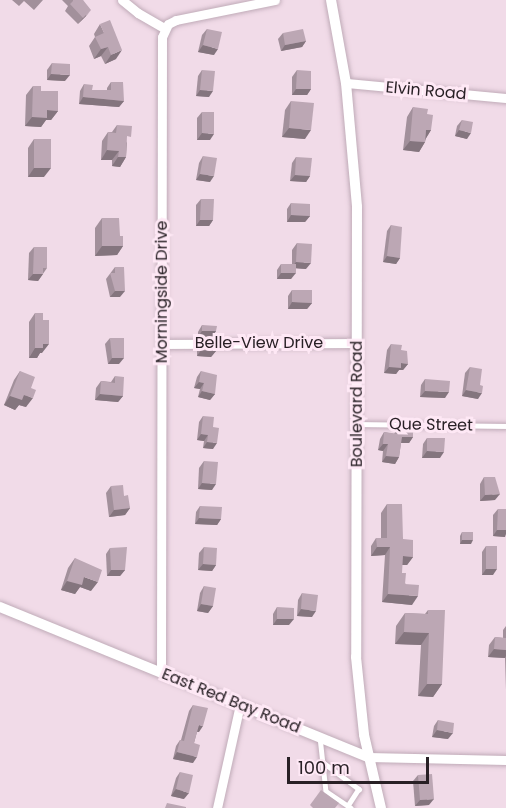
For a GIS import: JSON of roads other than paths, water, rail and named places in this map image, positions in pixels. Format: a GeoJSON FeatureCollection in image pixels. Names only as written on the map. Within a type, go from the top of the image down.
{"type":"FeatureCollection","features":[{"type":"Feature","properties":{"kind":"street"},"geometry":{"type":"LineString","coordinates":[[122,0],[138,13],[164,28],[176,20],[275,0]]}},
{"type":"Feature","properties":{"kind":"street","name":"Boulevard Road"},"geometry":{"type":"LineString","coordinates":[[331,0],[346,83],[357,207],[356,657],[368,757],[381,808]]}},
{"type":"Feature","properties":{"kind":"street","name":"Morningside Drive"},"geometry":{"type":"LineString","coordinates":[[160,672],[162,37],[164,28]]}},
{"type":"Feature","properties":{"kind":"street","name":"Elvin Road"},"geometry":{"type":"LineString","coordinates":[[346,83],[506,98]]}},
{"type":"Feature","properties":{"kind":"street","name":"Belle-View Drive"},"geometry":{"type":"LineString","coordinates":[[162,344],[357,343]]}},
{"type":"Feature","properties":{"kind":"street","name":"East Red Bay Road"},"geometry":{"type":"LineString","coordinates":[[0,607],[368,757],[506,760]]}},
{"type":"Feature","properties":{"kind":"street"},"geometry":{"type":"LineString","coordinates":[[217,808],[240,704]]}},
{"type":"Feature","properties":{"kind":"lane","name":"Que Street"},"geometry":{"type":"LineString","coordinates":[[357,424],[506,426]]}},
{"type":"Feature","properties":{"kind":"lane"},"geometry":{"type":"LineString","coordinates":[[320,738],[326,790],[349,807],[359,789]]}},
{"type":"Feature","properties":{"kind":"lane"},"geometry":{"type":"LineString","coordinates":[[324,763],[359,789],[375,786]]}}]}
